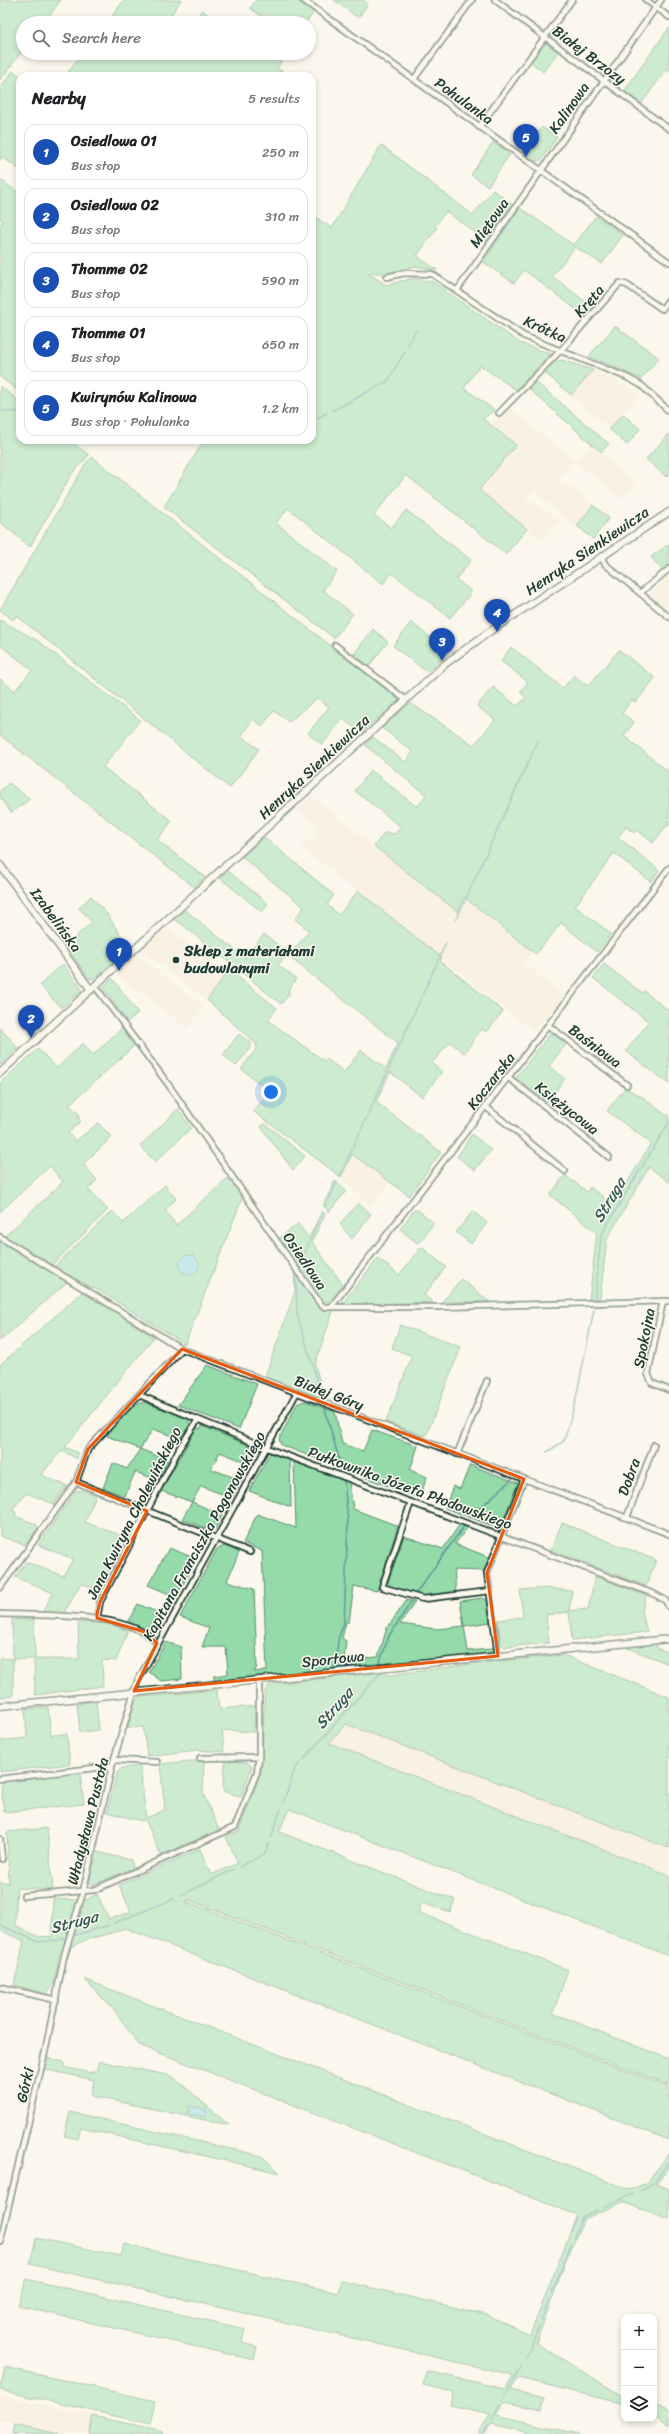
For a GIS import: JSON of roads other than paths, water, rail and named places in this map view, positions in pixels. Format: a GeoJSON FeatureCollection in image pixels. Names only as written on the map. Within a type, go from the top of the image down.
{"type":"FeatureCollection","features":[{"type":"Feature","properties":{"kind":"street","name":"Pohulanka"},"geometry":{"type":"LineString","coordinates":[[303,0],[669,262]]}},
{"type":"Feature","properties":{"kind":"street"},"geometry":{"type":"LineString","coordinates":[[414,79],[472,0]]}},
{"type":"Feature","properties":{"kind":"street","name":"Białej Brzozy"},"geometry":{"type":"LineString","coordinates":[[495,0],[669,129]]}},
{"type":"Feature","properties":{"kind":"street"},"geometry":{"type":"LineString","coordinates":[[479,127],[572,0]]}},
{"type":"Feature","properties":{"kind":"street"},"geometry":{"type":"LineString","coordinates":[[646,0],[669,17]]}},
{"type":"Feature","properties":{"kind":"street","name":"Kalinowa"},"geometry":{"type":"LineString","coordinates":[[540,171],[661,0]]}},
{"type":"Feature","properties":{"kind":"street","name":"Miętowa"},"geometry":{"type":"LineString","coordinates":[[458,289],[540,171]]}},
{"type":"Feature","properties":{"kind":"street","name":"Krótka"},"geometry":{"type":"LineString","coordinates":[[387,277],[404,273],[422,272],[432,274],[458,289],[524,336],[562,349],[626,376],[641,385],[669,411]]}},
{"type":"Feature","properties":{"kind":"street","name":"Kręta"},"geometry":{"type":"LineString","coordinates":[[499,414],[562,349],[620,283],[628,285],[662,309],[669,299]]}},
{"type":"Feature","properties":{"kind":"street","name":"Henryka Sienkiewicza"},"geometry":{"type":"LineString","coordinates":[[0,1073],[406,700],[464,649],[669,512]]}},
{"type":"Feature","properties":{"kind":"street"},"geometry":{"type":"LineString","coordinates":[[601,557],[605,564],[669,617]]}},
{"type":"Feature","properties":{"kind":"street"},"geometry":{"type":"LineString","coordinates":[[640,593],[669,569]]}},
{"type":"Feature","properties":{"kind":"street"},"geometry":{"type":"LineString","coordinates":[[335,645],[406,700]]}},
{"type":"Feature","properties":{"kind":"street","name":"Izabelińska"},"geometry":{"type":"LineString","coordinates":[[0,865],[93,988]]}},
{"type":"Feature","properties":{"kind":"street","name":"Koczarska"},"geometry":{"type":"LineString","coordinates":[[331,1307],[509,1078],[669,868]]}},
{"type":"Feature","properties":{"kind":"street","name":"Osiedlowa"},"geometry":{"type":"LineString","coordinates":[[93,988],[168,1084],[318,1302],[326,1307],[438,1307],[669,1301]]}},
{"type":"Feature","properties":{"kind":"street","name":"Baśniowa"},"geometry":{"type":"LineString","coordinates":[[549,1026],[626,1085]]}},
{"type":"Feature","properties":{"kind":"street","name":"Księżycowa"},"geometry":{"type":"LineString","coordinates":[[509,1078],[609,1157]]}},
{"type":"Feature","properties":{"kind":"street"},"geometry":{"type":"LineString","coordinates":[[486,1107],[565,1171]]}},
{"type":"Feature","properties":{"kind":"street","name":"Białej Góry"},"geometry":{"type":"LineString","coordinates":[[0,1237],[182,1349],[296,1394],[669,1534]]}},
{"type":"Feature","properties":{"kind":"street","name":"Spokojna"},"geometry":{"type":"LineString","coordinates":[[663,1301],[648,1374],[652,1383],[669,1390]]}},
{"type":"Feature","properties":{"kind":"street"},"geometry":{"type":"LineString","coordinates":[[0,1588],[76,1482],[88,1449],[139,1396],[148,1383],[182,1349]]}},
{"type":"Feature","properties":{"kind":"street"},"geometry":{"type":"LineString","coordinates":[[457,1454],[487,1381]]}},
{"type":"Feature","properties":{"kind":"street","name":"Kapitana Franciszka Pogonowskiego"},"geometry":{"type":"LineString","coordinates":[[134,1691],[157,1643],[296,1394]]}},
{"type":"Feature","properties":{"kind":"street","name":"Pułkownika Józefa Płodowskiego"},"geometry":{"type":"LineString","coordinates":[[139,1396],[197,1421],[267,1448],[654,1594],[665,1600],[669,1607]]}},
{"type":"Feature","properties":{"kind":"street","name":"Jana Kwiryna Cholewińskiego"},"geometry":{"type":"LineString","coordinates":[[98,1618],[100,1602],[146,1511],[197,1421]]}},
{"type":"Feature","properties":{"kind":"street","name":"Dobra"},"geometry":{"type":"LineString","coordinates":[[627,1518],[654,1445]]}},
{"type":"Feature","properties":{"kind":"street"},"geometry":{"type":"LineString","coordinates":[[498,1656],[487,1573],[524,1479]]}},
{"type":"Feature","properties":{"kind":"street"},"geometry":{"type":"LineString","coordinates":[[76,1482],[250,1552]]}},
{"type":"Feature","properties":{"kind":"street"},"geometry":{"type":"LineString","coordinates":[[411,1502],[382,1587],[423,1599],[490,1591]]}},
{"type":"Feature","properties":{"kind":"street"},"geometry":{"type":"LineString","coordinates":[[0,1614],[98,1618],[142,1631],[157,1643]]}},
{"type":"Feature","properties":{"kind":"street","name":"Sportowa"},"geometry":{"type":"LineString","coordinates":[[0,1706],[134,1691],[669,1639]]}},
{"type":"Feature","properties":{"kind":"street"},"geometry":{"type":"LineString","coordinates":[[24,1896],[94,1890],[235,1828],[256,1772],[259,1757],[259,1680]]}},
{"type":"Feature","properties":{"kind":"street","name":"Władysława Pustoła"},"geometry":{"type":"LineString","coordinates":[[64,1956],[83,1892],[112,1766],[134,1691]]}},
{"type":"Feature","properties":{"kind":"street"},"geometry":{"type":"LineString","coordinates":[[200,1758],[259,1757]]}},
{"type":"Feature","properties":{"kind":"street"},"geometry":{"type":"LineString","coordinates":[[114,1760],[157,1762]]}},
{"type":"Feature","properties":{"kind":"street"},"geometry":{"type":"LineString","coordinates":[[0,1779],[112,1766]]}},
{"type":"Feature","properties":{"kind":"street"},"geometry":{"type":"LineString","coordinates":[[0,1839],[2,1859]]}},
{"type":"Feature","properties":{"kind":"street","name":"Górki"},"geometry":{"type":"LineString","coordinates":[[0,2242],[9,2210],[56,2000],[64,1956]]}},
{"type":"Feature","properties":{"kind":"street"},"geometry":{"type":"LineString","coordinates":[[0,1987],[56,2000]]}},
{"type":"Feature","properties":{"kind":"water"},"geometry":{"type":"Polygon","coordinates":[[[185,1255],[193,1255],[199,1261],[199,1269],[193,1275],[185,1275],[179,1269],[179,1261],[185,1255]]]}},
{"type":"Feature","properties":{"kind":"water"},"geometry":{"type":"Polygon","coordinates":[[[189,2106],[206,2109],[206,2117],[188,2114],[189,2106]]]}},
{"type":"Feature","properties":{"kind":"waterway"},"geometry":{"type":"LineString","coordinates":[[407,347],[416,330]]}},
{"type":"Feature","properties":{"kind":"waterway"},"geometry":{"type":"LineString","coordinates":[[332,411],[388,381],[405,351]]}},
{"type":"Feature","properties":{"kind":"waterway"},"geometry":{"type":"LineString","coordinates":[[0,411],[16,412]]}},
{"type":"Feature","properties":{"kind":"waterway"},"geometry":{"type":"LineString","coordinates":[[316,419],[327,413]]}},
{"type":"Feature","properties":{"kind":"waterway"},"geometry":{"type":"LineString","coordinates":[[456,920],[538,741]]}},
{"type":"Feature","properties":{"kind":"waterway"},"geometry":{"type":"LineString","coordinates":[[340,1176],[446,943]]}},
{"type":"Feature","properties":{"kind":"waterway","name":"Struga"},"geometry":{"type":"LineString","coordinates":[[595,1299],[601,1235],[669,1122]]}},
{"type":"Feature","properties":{"kind":"waterway"},"geometry":{"type":"LineString","coordinates":[[325,1207],[337,1182]]}},
{"type":"Feature","properties":{"kind":"waterway"},"geometry":{"type":"LineString","coordinates":[[299,1266],[322,1213]]}},
{"type":"Feature","properties":{"kind":"waterway"},"geometry":{"type":"LineString","coordinates":[[296,1274],[297,1314],[323,1400]]}},
{"type":"Feature","properties":{"kind":"waterway","name":"Struga"},"geometry":{"type":"LineString","coordinates":[[547,1452],[564,1441],[575,1403],[594,1310]]}},
{"type":"Feature","properties":{"kind":"waterway"},"geometry":{"type":"LineString","coordinates":[[325,1409],[341,1467]]}},
{"type":"Feature","properties":{"kind":"waterway","name":"Struga"},"geometry":{"type":"LineString","coordinates":[[470,1517],[512,1479]]}},
{"type":"Feature","properties":{"kind":"waterway"},"geometry":{"type":"LineString","coordinates":[[344,1481],[348,1522],[344,1623],[339,1636],[334,1668],[354,1666]]}},
{"type":"Feature","properties":{"kind":"waterway","name":"Struga"},"geometry":{"type":"LineString","coordinates":[[416,1593],[464,1526]]}},
{"type":"Feature","properties":{"kind":"waterway","name":"Struga"},"geometry":{"type":"LineString","coordinates":[[379,1664],[389,1636],[411,1602]]}},
{"type":"Feature","properties":{"kind":"waterway"},"geometry":{"type":"LineString","coordinates":[[361,1666],[382,1664]]}},
{"type":"Feature","properties":{"kind":"waterway","name":"Struga"},"geometry":{"type":"LineString","coordinates":[[304,1759],[381,1672]]}},
{"type":"Feature","properties":{"kind":"waterway","name":"Struga"},"geometry":{"type":"LineString","coordinates":[[283,1803],[295,1769],[300,1763]]}},
{"type":"Feature","properties":{"kind":"waterway","name":"Struga"},"geometry":{"type":"LineString","coordinates":[[271,1838],[281,1809]]}},
{"type":"Feature","properties":{"kind":"waterway","name":"Struga"},"geometry":{"type":"LineString","coordinates":[[239,1867],[265,1854],[268,1844]]}},
{"type":"Feature","properties":{"kind":"waterway","name":"Struga"},"geometry":{"type":"LineString","coordinates":[[180,1896],[234,1869]]}},
{"type":"Feature","properties":{"kind":"waterway","name":"Struga"},"geometry":{"type":"LineString","coordinates":[[114,1923],[174,1899]]}},
{"type":"Feature","properties":{"kind":"waterway","name":"Struga"},"geometry":{"type":"LineString","coordinates":[[0,1925],[39,1942],[58,1940],[109,1925]]}},
{"type":"Feature","properties":{"kind":"waterway"},"geometry":{"type":"LineString","coordinates":[[641,2190],[655,2182],[669,2161]]}},
{"type":"Feature","properties":{"kind":"waterway"},"geometry":{"type":"LineString","coordinates":[[604,2207],[633,2194]]}},
{"type":"Feature","properties":{"kind":"waterway"},"geometry":{"type":"LineString","coordinates":[[574,2237],[582,2217],[597,2210]]}},
{"type":"Feature","properties":{"kind":"waterway"},"geometry":{"type":"LineString","coordinates":[[552,2293],[571,2244]]}},
{"type":"Feature","properties":{"kind":"waterway"},"geometry":{"type":"LineString","coordinates":[[541,2320],[549,2301]]}},
{"type":"Feature","properties":{"kind":"waterway"},"geometry":{"type":"LineString","coordinates":[[526,2358],[539,2326]]}},
{"type":"Feature","properties":{"kind":"waterway"},"geometry":{"type":"LineString","coordinates":[[503,2399],[522,2366]]}},
{"type":"Feature","properties":{"kind":"waterway"},"geometry":{"type":"LineString","coordinates":[[491,2421],[500,2404]]}},
{"type":"Feature","properties":{"kind":"waterway"},"geometry":{"type":"LineString","coordinates":[[483,2434],[488,2426]]}},
{"type":"Feature","properties":{"kind":"place","name":"Kwirynów Kalinowa"},"geometry":{"type":"Point","coordinates":[526,157]}},
{"type":"Feature","properties":{"kind":"place","name":"Thomme 01"},"geometry":{"type":"Point","coordinates":[497,632]}},
{"type":"Feature","properties":{"kind":"place","name":"Thomme 02"},"geometry":{"type":"Point","coordinates":[442,661]}},
{"type":"Feature","properties":{"kind":"place","name":"Sklep z materiałami budowlanymi"},"geometry":{"type":"Point","coordinates":[176,960]}},
{"type":"Feature","properties":{"kind":"place","name":"Osiedlowa 01"},"geometry":{"type":"Point","coordinates":[119,971]}},
{"type":"Feature","properties":{"kind":"place","name":"Osiedlowa 02"},"geometry":{"type":"Point","coordinates":[31,1038]}}]}
